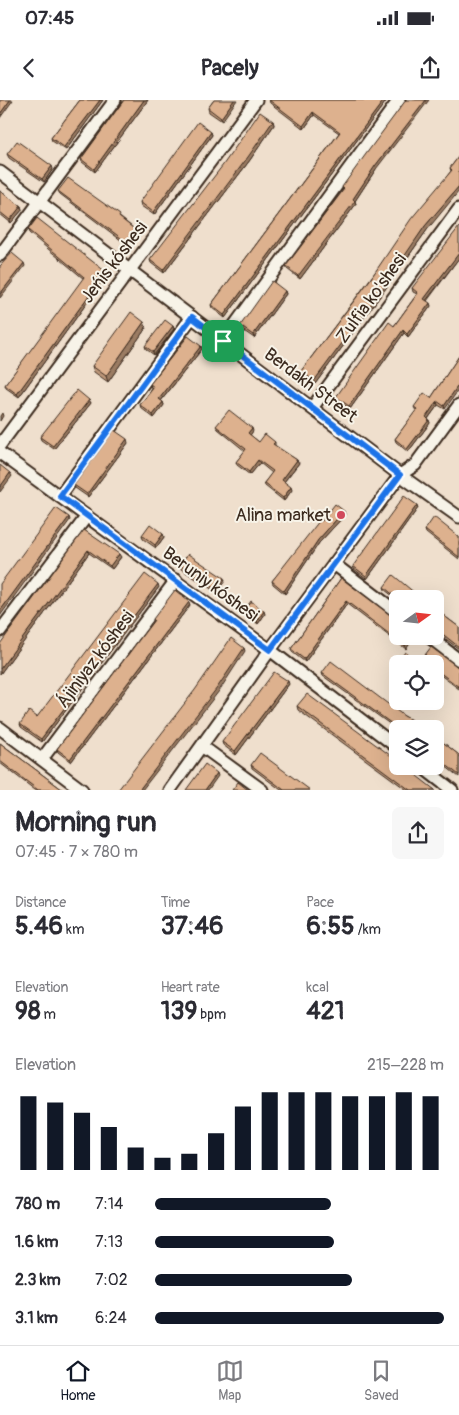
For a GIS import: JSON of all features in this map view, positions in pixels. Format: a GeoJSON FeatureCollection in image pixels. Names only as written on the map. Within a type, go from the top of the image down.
{"type":"FeatureCollection","features":[{"type":"Feature","properties":{"kind":"street"},"geometry":{"type":"LineString","coordinates":[[0,255],[115,100]]}},
{"type":"Feature","properties":{"kind":"street","name":"Jeńis kóshesi"},"geometry":{"type":"LineString","coordinates":[[0,445],[256,100]]}},
{"type":"Feature","properties":{"kind":"street"},"geometry":{"type":"LineString","coordinates":[[223,341],[399,100]]}},
{"type":"Feature","properties":{"kind":"street","name":"Berdakh Street"},"geometry":{"type":"LineString","coordinates":[[0,172],[400,475],[459,517]]}},
{"type":"Feature","properties":{"kind":"street","name":"Zulfia ko'shesi"},"geometry":{"type":"LineString","coordinates":[[312,408],[459,209]]}},
{"type":"Feature","properties":{"kind":"street"},"geometry":{"type":"LineString","coordinates":[[60,496],[192,317]]}},
{"type":"Feature","properties":{"kind":"street"},"geometry":{"type":"LineString","coordinates":[[170,790],[203,747],[270,650],[400,475],[415,465],[459,405]]}},
{"type":"Feature","properties":{"kind":"street","name":"Beruniy kóshesi"},"geometry":{"type":"LineString","coordinates":[[0,453],[176,580],[389,741]]}},
{"type":"Feature","properties":{"kind":"street"},"geometry":{"type":"LineString","coordinates":[[0,631],[87,516]]}},
{"type":"Feature","properties":{"kind":"street"},"geometry":{"type":"LineString","coordinates":[[334,564],[389,606]]}},
{"type":"Feature","properties":{"kind":"street","name":"Ájiniyaz kóshesi"},"geometry":{"type":"LineString","coordinates":[[42,759],[176,580]]}},
{"type":"Feature","properties":{"kind":"street"},"geometry":{"type":"LineString","coordinates":[[440,645],[459,660]]}},
{"type":"Feature","properties":{"kind":"street"},"geometry":{"type":"LineString","coordinates":[[0,728],[82,790]]}},
{"type":"Feature","properties":{"kind":"street"},"geometry":{"type":"LineString","coordinates":[[203,747],[262,790]]}},
{"type":"Feature","properties":{"kind":"street"},"geometry":{"type":"LineString","coordinates":[[433,775],[452,790]]}},
{"type":"Feature","properties":{"kind":"building"},"geometry":{"type":"Polygon","coordinates":[[[0,100],[10,100],[0,114],[0,100]]]}},
{"type":"Feature","properties":{"kind":"building"},"geometry":{"type":"Polygon","coordinates":[[[80,100],[100,100],[64,147],[51,138],[80,100]]]}},
{"type":"Feature","properties":{"kind":"building"},"geometry":{"type":"Polygon","coordinates":[[[124,100],[144,100],[94,169],[81,159],[124,100]]]}},
{"type":"Feature","properties":{"kind":"building"},"geometry":{"type":"Polygon","coordinates":[[[214,100],[234,100],[221,118],[208,108],[214,100]]]}},
{"type":"Feature","properties":{"kind":"building"},"geometry":{"type":"Polygon","coordinates":[[[269,100],[384,100],[224,315],[211,305],[340,132],[313,112],[303,126],[269,100]]]}},
{"type":"Feature","properties":{"kind":"building"},"geometry":{"type":"Polygon","coordinates":[[[406,100],[426,100],[375,166],[353,199],[355,201],[298,276],[286,266],[344,189],[342,187],[406,100]]]}},
{"type":"Feature","properties":{"kind":"building"},"geometry":{"type":"Polygon","coordinates":[[[260,112],[273,121],[163,270],[150,260],[223,165],[260,112]]]}},
{"type":"Feature","properties":{"kind":"building"},"geometry":{"type":"Polygon","coordinates":[[[198,122],[211,132],[153,212],[140,202],[198,122]]]}},
{"type":"Feature","properties":{"kind":"building"},"geometry":{"type":"Polygon","coordinates":[[[17,141],[52,166],[42,179],[7,154],[17,141]]]}},
{"type":"Feature","properties":{"kind":"building"},"geometry":{"type":"Polygon","coordinates":[[[459,156],[459,186],[425,226],[380,292],[314,381],[301,371],[369,281],[411,219],[452,170],[450,168],[459,156]]]}},
{"type":"Feature","properties":{"kind":"building"},"geometry":{"type":"Polygon","coordinates":[[[68,178],[120,215],[119,217],[138,232],[129,244],[58,191],[68,178]]]}},
{"type":"Feature","properties":{"kind":"building"},"geometry":{"type":"Polygon","coordinates":[[[0,191],[21,206],[10,220],[0,212],[0,191]]]}},
{"type":"Feature","properties":{"kind":"building"},"geometry":{"type":"Polygon","coordinates":[[[37,218],[106,272],[17,394],[5,385],[84,277],[28,230],[37,218]]]}},
{"type":"Feature","properties":{"kind":"building"},"geometry":{"type":"Polygon","coordinates":[[[459,227],[459,253],[424,299],[430,303],[407,334],[403,330],[349,406],[336,397],[389,322],[394,326],[418,293],[412,288],[459,227]]]}},
{"type":"Feature","properties":{"kind":"building"},"geometry":{"type":"Polygon","coordinates":[[[12,253],[24,263],[0,294],[0,266],[12,253]]]}},
{"type":"Feature","properties":{"kind":"building"},"geometry":{"type":"Polygon","coordinates":[[[272,281],[285,291],[253,335],[240,326],[272,281]]]}},
{"type":"Feature","properties":{"kind":"building"},"geometry":{"type":"Polygon","coordinates":[[[131,312],[144,322],[106,376],[92,366],[131,312]]]}},
{"type":"Feature","properties":{"kind":"building"},"geometry":{"type":"Polygon","coordinates":[[[165,320],[173,326],[153,352],[145,346],[165,320]]]}},
{"type":"Feature","properties":{"kind":"building"},"geometry":{"type":"Polygon","coordinates":[[[188,336],[201,346],[159,399],[163,402],[153,415],[140,405],[154,387],[150,384],[188,336]]]}},
{"type":"Feature","properties":{"kind":"building"},"geometry":{"type":"Polygon","coordinates":[[[459,356],[459,384],[444,406],[437,401],[426,417],[429,420],[407,449],[395,439],[417,409],[414,407],[424,393],[431,398],[459,356]]]}},
{"type":"Feature","properties":{"kind":"building"},"geometry":{"type":"Polygon","coordinates":[[[77,390],[89,400],[53,446],[40,437],[77,390]]]}},
{"type":"Feature","properties":{"kind":"building"},"geometry":{"type":"Polygon","coordinates":[[[229,410],[252,428],[248,433],[259,442],[265,434],[275,442],[273,444],[297,460],[282,480],[291,487],[283,498],[264,483],[273,471],[258,460],[249,472],[236,462],[246,449],[216,426],[229,410]]]}},
{"type":"Feature","properties":{"kind":"building"},"geometry":{"type":"Polygon","coordinates":[[[114,430],[127,439],[87,494],[74,485],[114,430]]]}},
{"type":"Feature","properties":{"kind":"building"},"geometry":{"type":"Polygon","coordinates":[[[0,465],[10,473],[0,487],[0,465]]]}},
{"type":"Feature","properties":{"kind":"building"},"geometry":{"type":"Polygon","coordinates":[[[404,496],[417,505],[366,576],[353,566],[404,496]]]}},
{"type":"Feature","properties":{"kind":"building"},"geometry":{"type":"Polygon","coordinates":[[[335,504],[344,511],[318,540],[284,591],[272,581],[335,504]]]}},
{"type":"Feature","properties":{"kind":"building"},"geometry":{"type":"Polygon","coordinates":[[[56,508],[69,517],[0,611],[0,584],[56,508]]]}},
{"type":"Feature","properties":{"kind":"building"},"geometry":{"type":"Polygon","coordinates":[[[434,517],[459,537],[459,557],[425,530],[434,517]]]}},
{"type":"Feature","properties":{"kind":"building"},"geometry":{"type":"Polygon","coordinates":[[[150,524],[163,534],[155,545],[142,535],[150,524]]]}},
{"type":"Feature","properties":{"kind":"building"},"geometry":{"type":"Polygon","coordinates":[[[84,530],[119,554],[110,566],[88,550],[0,669],[0,644],[84,530]]]}},
{"type":"Feature","properties":{"kind":"building"},"geometry":{"type":"Polygon","coordinates":[[[188,554],[224,578],[215,589],[180,565],[188,554]]]}},
{"type":"Feature","properties":{"kind":"building"},"geometry":{"type":"Polygon","coordinates":[[[145,574],[158,584],[41,739],[20,724],[29,711],[37,717],[145,574]]]}},
{"type":"Feature","properties":{"kind":"building"},"geometry":{"type":"Polygon","coordinates":[[[393,575],[411,590],[389,591],[384,587],[393,575]]]}},
{"type":"Feature","properties":{"kind":"building"},"geometry":{"type":"Polygon","coordinates":[[[341,578],[389,614],[389,634],[346,601],[304,659],[291,649],[341,578]]]}},
{"type":"Feature","properties":{"kind":"building"},"geometry":{"type":"Polygon","coordinates":[[[175,590],[189,602],[70,759],[57,749],[175,590]]]}},
{"type":"Feature","properties":{"kind":"building"},"geometry":{"type":"Polygon","coordinates":[[[251,601],[264,611],[257,621],[244,611],[251,601]]]}},
{"type":"Feature","properties":{"kind":"building"},"geometry":{"type":"Polygon","coordinates":[[[444,616],[459,627],[459,647],[444,635],[444,616]]]}},
{"type":"Feature","properties":{"kind":"building"},"geometry":{"type":"Polygon","coordinates":[[[231,638],[244,648],[217,688],[139,790],[118,790],[195,690],[231,638]]]}},
{"type":"Feature","properties":{"kind":"building"},"geometry":{"type":"Polygon","coordinates":[[[431,647],[442,655],[425,655],[431,647]]]}},
{"type":"Feature","properties":{"kind":"building"},"geometry":{"type":"Polygon","coordinates":[[[444,657],[459,668],[459,687],[444,676],[444,657]]]}},
{"type":"Feature","properties":{"kind":"building"},"geometry":{"type":"Polygon","coordinates":[[[331,661],[389,705],[389,710],[396,710],[412,720],[389,720],[389,722],[322,673],[331,661]]]}},
{"type":"Feature","properties":{"kind":"building"},"geometry":{"type":"Polygon","coordinates":[[[274,672],[288,681],[235,751],[222,742],[274,672]]]}},
{"type":"Feature","properties":{"kind":"building"},"geometry":{"type":"Polygon","coordinates":[[[307,694],[389,754],[389,774],[297,706],[307,694]]]}},
{"type":"Feature","properties":{"kind":"building"},"geometry":{"type":"Polygon","coordinates":[[[0,743],[63,790],[38,790],[0,761],[0,743]]]}},
{"type":"Feature","properties":{"kind":"building"},"geometry":{"type":"Polygon","coordinates":[[[444,743],[459,755],[459,775],[444,763],[444,743]]]}},
{"type":"Feature","properties":{"kind":"building"},"geometry":{"type":"Polygon","coordinates":[[[260,753],[310,790],[284,790],[251,765],[260,753]]]}},
{"type":"Feature","properties":{"kind":"building"},"geometry":{"type":"Polygon","coordinates":[[[205,764],[217,773],[205,790],[186,790],[205,764]]]}},
{"type":"Feature","properties":{"kind":"building"},"geometry":{"type":"Polygon","coordinates":[[[390,775],[416,775],[435,790],[410,790],[390,775]]]}},
{"type":"Feature","properties":{"kind":"building"},"geometry":{"type":"Polygon","coordinates":[[[238,782],[248,790],[232,790],[238,782]]]}},
{"type":"Feature","properties":{"kind":"place","name":"Alina market"},"geometry":{"type":"Point","coordinates":[341,515]}},
{"type":"Feature","properties":{"kind":"route"},"geometry":{"type":"LineString","coordinates":[[192,317],[223,341],[400,475],[270,650],[60,496],[192,317]]}}]}
